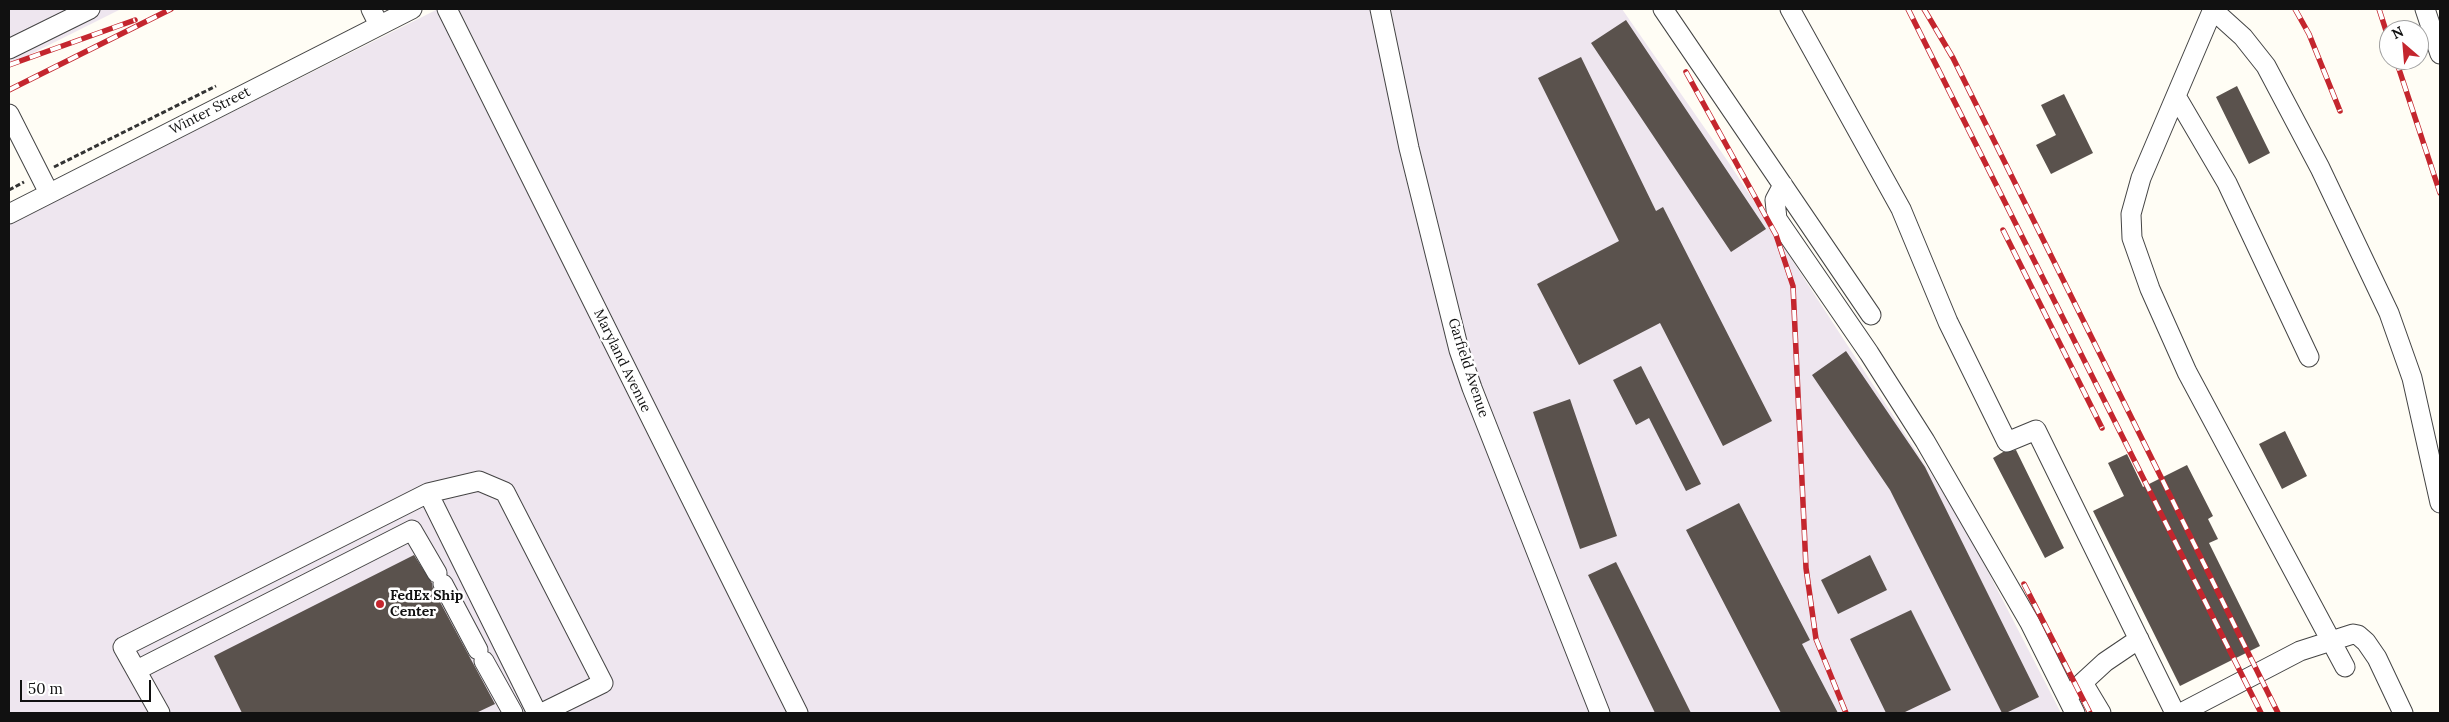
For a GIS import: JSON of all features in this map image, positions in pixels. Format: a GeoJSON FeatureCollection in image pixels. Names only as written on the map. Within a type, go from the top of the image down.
{"type":"FeatureCollection","features":[{"type":"Feature","properties":{"kind":"street"},"geometry":{"type":"LineString","coordinates":[[9,49],[90,9]]}},
{"type":"Feature","properties":{"kind":"street","name":"Winter Street"},"geometry":{"type":"LineString","coordinates":[[9,214],[375,17],[412,9]]}},
{"type":"Feature","properties":{"kind":"street","name":"Maryland Avenue"},"geometry":{"type":"LineString","coordinates":[[447,9],[798,713]]}},
{"type":"Feature","properties":{"kind":"street","name":"Garfield Avenue"},"geometry":{"type":"LineString","coordinates":[[1380,9],[1411,158],[1462,358],[1600,713]]}},
{"type":"Feature","properties":{"kind":"street"},"geometry":{"type":"LineString","coordinates":[[1662,9],[1871,315]]}},
{"type":"Feature","properties":{"kind":"street"},"geometry":{"type":"LineString","coordinates":[[1790,9],[1901,209],[1948,322],[2007,442],[2036,430],[2175,713]]}},
{"type":"Feature","properties":{"kind":"street"},"geometry":{"type":"LineString","coordinates":[[2345,668],[2188,372],[2155,303],[2135,249],[2130,222],[2132,205],[2141,178],[2213,9],[2254,50],[2274,81],[2320,168],[2389,313],[2412,378],[2440,503]]}},
{"type":"Feature","properties":{"kind":"street"},"geometry":{"type":"LineString","coordinates":[[2424,9],[2440,54]]}},
{"type":"Feature","properties":{"kind":"street"},"geometry":{"type":"LineString","coordinates":[[2176,96],[2227,183],[2309,357]]}},
{"type":"Feature","properties":{"kind":"street"},"geometry":{"type":"LineString","coordinates":[[9,114],[49,193]]}},
{"type":"Feature","properties":{"kind":"street"},"geometry":{"type":"LineString","coordinates":[[1783,185],[1775,200],[1777,219],[1869,353],[1925,441],[2030,623],[2071,705]]}},
{"type":"Feature","properties":{"kind":"street"},"geometry":{"type":"LineString","coordinates":[[160,713],[123,647],[428,493],[479,481],[505,492],[510,500],[603,683],[532,711],[428,493]]}},
{"type":"Feature","properties":{"kind":"street"},"geometry":{"type":"LineString","coordinates":[[137,670],[412,530],[512,713]]}},
{"type":"Feature","properties":{"kind":"street"},"geometry":{"type":"LineString","coordinates":[[2182,713],[2300,651],[2353,634],[2358,635],[2366,642],[2377,658],[2403,713]]}},
{"type":"Feature","properties":{"kind":"street"},"geometry":{"type":"LineString","coordinates":[[2071,705],[2083,683],[2114,655],[2139,639]]}},
{"type":"Feature","properties":{"kind":"street"},"geometry":{"type":"LineString","coordinates":[[2083,683],[2101,713]]}},
{"type":"Feature","properties":{"kind":"path"},"geometry":{"type":"LineString","coordinates":[[9,190],[220,84]]}},
{"type":"Feature","properties":{"kind":"shaded area"},"geometry":{"type":"Polygon","coordinates":[[[9,9],[121,9],[9,65],[9,9]]]}},
{"type":"Feature","properties":{"kind":"shaded area"},"geometry":{"type":"Polygon","coordinates":[[[438,9],[1622,9],[1729,163],[1963,523],[2061,713],[9,713],[9,224],[438,9]]]}},
{"type":"Feature","properties":{"kind":"building"},"geometry":{"type":"Polygon","coordinates":[[[1626,20],[1766,229],[1731,252],[1591,43],[1626,20]]]}},
{"type":"Feature","properties":{"kind":"building"},"geometry":{"type":"Polygon","coordinates":[[[1581,57],[1656,211],[1663,207],[1772,421],[1723,446],[1660,323],[1579,365],[1537,284],[1619,241],[1538,78],[1581,57]]]}},
{"type":"Feature","properties":{"kind":"building"},"geometry":{"type":"Polygon","coordinates":[[[2237,86],[2270,153],[2249,164],[2216,97],[2237,86]]]}},
{"type":"Feature","properties":{"kind":"building"},"geometry":{"type":"Polygon","coordinates":[[[2064,94],[2093,153],[2051,174],[2036,145],[2056,135],[2041,105],[2064,94]]]}},
{"type":"Feature","properties":{"kind":"building"},"geometry":{"type":"Polygon","coordinates":[[[1846,351],[1925,467],[2039,697],[2006,713],[2002,713],[1890,490],[1812,375],[1846,351]]]}},
{"type":"Feature","properties":{"kind":"building"},"geometry":{"type":"Polygon","coordinates":[[[1641,366],[1701,484],[1686,491],[1649,418],[1636,425],[1613,380],[1641,366]]]}},
{"type":"Feature","properties":{"kind":"building"},"geometry":{"type":"Polygon","coordinates":[[[1570,399],[1617,536],[1580,549],[1533,412],[1570,399]]]}},
{"type":"Feature","properties":{"kind":"building"},"geometry":{"type":"Polygon","coordinates":[[[2285,431],[2307,476],[2282,489],[2259,444],[2285,431]]]}},
{"type":"Feature","properties":{"kind":"building"},"geometry":{"type":"Polygon","coordinates":[[[2016,450],[2064,548],[2045,558],[1993,458],[2003,452],[2016,450]]]}},
{"type":"Feature","properties":{"kind":"building"},"geometry":{"type":"Polygon","coordinates":[[[2127,454],[2143,487],[2187,465],[2213,516],[2208,519],[2218,539],[2209,543],[2260,646],[2180,686],[2093,511],[2124,496],[2108,463],[2127,454]]]}},
{"type":"Feature","properties":{"kind":"building"},"geometry":{"type":"Polygon","coordinates":[[[1739,503],[1810,640],[1802,644],[1838,713],[1781,713],[1686,530],[1739,503]]]}},
{"type":"Feature","properties":{"kind":"building","name":"FedEx Ship Center"},"geometry":{"type":"Polygon","coordinates":[[[414,555],[432,583],[433,589],[495,704],[476,713],[242,713],[214,656],[414,555]]]}},
{"type":"Feature","properties":{"kind":"building"},"geometry":{"type":"Polygon","coordinates":[[[1870,555],[1887,590],[1838,614],[1821,580],[1870,555]]]}},
{"type":"Feature","properties":{"kind":"building"},"geometry":{"type":"Polygon","coordinates":[[[1616,562],[1691,713],[1655,713],[1588,575],[1616,562]]]}},
{"type":"Feature","properties":{"kind":"building"},"geometry":{"type":"Polygon","coordinates":[[[1911,610],[1951,690],[1903,713],[1886,713],[1850,639],[1911,610]]]}},
{"type":"Feature","properties":{"kind":"railway"},"geometry":{"type":"LineString","coordinates":[[9,90],[171,9]]}},
{"type":"Feature","properties":{"kind":"railway"},"geometry":{"type":"LineString","coordinates":[[1908,9],[2261,713]]}},
{"type":"Feature","properties":{"kind":"railway"},"geometry":{"type":"LineString","coordinates":[[1924,9],[1953,58],[2278,713]]}},
{"type":"Feature","properties":{"kind":"railway"},"geometry":{"type":"LineString","coordinates":[[2295,9],[2309,34],[2340,111]]}},
{"type":"Feature","properties":{"kind":"railway"},"geometry":{"type":"LineString","coordinates":[[2379,9],[2383,20]]}},
{"type":"Feature","properties":{"kind":"railway"},"geometry":{"type":"LineString","coordinates":[[9,65],[135,20]]}},
{"type":"Feature","properties":{"kind":"railway"},"geometry":{"type":"LineString","coordinates":[[2399,70],[2440,193]]}},
{"type":"Feature","properties":{"kind":"railway"},"geometry":{"type":"LineString","coordinates":[[1686,72],[1776,235],[1793,286],[1806,568],[1816,639],[1846,713]]}},
{"type":"Feature","properties":{"kind":"railway"},"geometry":{"type":"LineString","coordinates":[[2003,230],[2102,428]]}},
{"type":"Feature","properties":{"kind":"railway"},"geometry":{"type":"LineString","coordinates":[[2024,584],[2090,713]]}},
{"type":"Feature","properties":{"kind":"place","name":"FedEx Ship Center"},"geometry":{"type":"Point","coordinates":[380,604]}}]}
